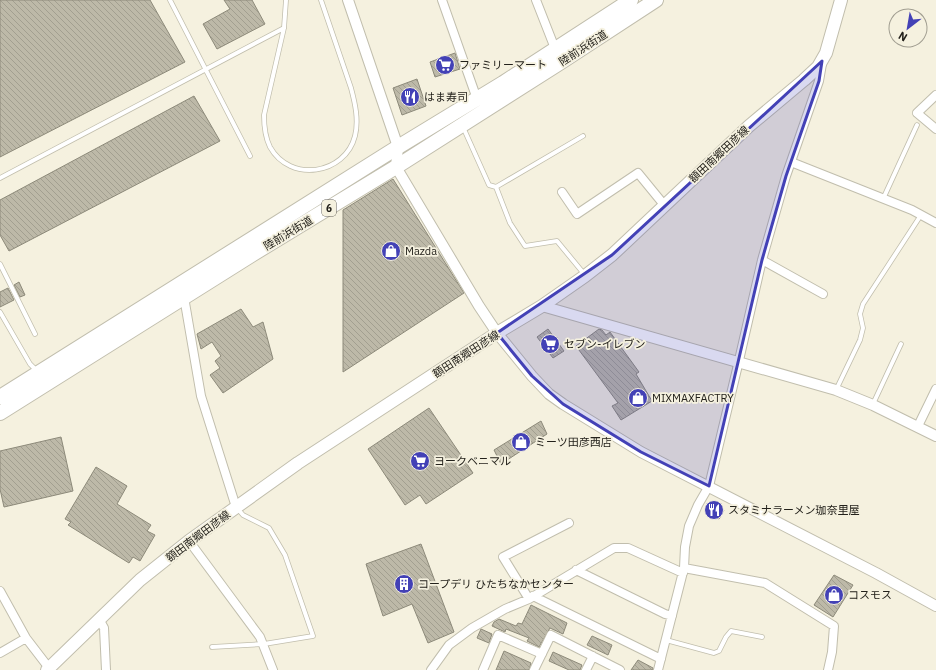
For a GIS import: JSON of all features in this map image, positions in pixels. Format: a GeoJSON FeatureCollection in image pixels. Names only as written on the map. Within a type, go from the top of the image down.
{"type":"FeatureCollection","features":[{"type":"Feature","properties":{"kind":"highway","name":"陸前浜街道"},"geometry":{"type":"LineString","coordinates":[[0,413],[42,378],[398,147],[477,99],[631,0]]}},
{"type":"Feature","properties":{"kind":"highway","name":"陸前浜街道"},"geometry":{"type":"LineString","coordinates":[[0,397],[42,378],[184,297],[396,167],[562,62],[656,0]]}},
{"type":"Feature","properties":{"kind":"main road","name":"額田南郷田彦線"},"geometry":{"type":"LineString","coordinates":[[48,669],[140,580],[189,541],[305,459],[542,306],[586,276],[612,255],[749,126],[811,74],[822,61],[826,53],[841,0]]}},
{"type":"Feature","properties":{"kind":"street"},"geometry":{"type":"LineString","coordinates":[[348,0],[398,147],[396,167],[475,300],[497,334],[549,394],[642,452],[876,573],[936,606]]}},
{"type":"Feature","properties":{"kind":"street"},"geometry":{"type":"LineString","coordinates":[[442,0],[477,99]]}},
{"type":"Feature","properties":{"kind":"street"},"geometry":{"type":"LineString","coordinates":[[536,0],[555,49],[562,62]]}},
{"type":"Feature","properties":{"kind":"street"},"geometry":{"type":"LineString","coordinates":[[658,670],[683,571],[689,526],[698,505],[709,486],[762,260],[786,176],[819,81],[822,61]]}},
{"type":"Feature","properties":{"kind":"street"},"geometry":{"type":"LineString","coordinates":[[936,95],[917,113],[936,129]]}},
{"type":"Feature","properties":{"kind":"street"},"geometry":{"type":"LineString","coordinates":[[791,162],[884,199],[936,223]]}},
{"type":"Feature","properties":{"kind":"street"},"geometry":{"type":"LineString","coordinates":[[562,192],[577,214],[638,173],[665,206]]}},
{"type":"Feature","properties":{"kind":"street"},"geometry":{"type":"LineString","coordinates":[[762,260],[823,294]]}},
{"type":"Feature","properties":{"kind":"street"},"geometry":{"type":"LineString","coordinates":[[184,297],[201,396],[236,507]]}},
{"type":"Feature","properties":{"kind":"street"},"geometry":{"type":"LineString","coordinates":[[542,306],[836,390],[873,405],[936,436]]}},
{"type":"Feature","properties":{"kind":"street"},"geometry":{"type":"LineString","coordinates":[[918,426],[936,389]]}},
{"type":"Feature","properties":{"kind":"street"},"geometry":{"type":"LineString","coordinates":[[569,523],[503,557],[531,597],[661,659]]}},
{"type":"Feature","properties":{"kind":"street"},"geometry":{"type":"LineString","coordinates":[[189,541],[260,637],[273,670]]}},
{"type":"Feature","properties":{"kind":"street"},"geometry":{"type":"LineString","coordinates":[[431,670],[449,645],[472,628],[505,609],[531,597],[614,548],[628,548],[683,571],[765,583],[834,626],[832,652],[828,670]]}},
{"type":"Feature","properties":{"kind":"street"},"geometry":{"type":"LineString","coordinates":[[576,570],[665,614],[672,616]]}},
{"type":"Feature","properties":{"kind":"street"},"geometry":{"type":"LineString","coordinates":[[0,593],[26,638],[48,669]]}},
{"type":"Feature","properties":{"kind":"street"},"geometry":{"type":"LineString","coordinates":[[99,619],[104,628],[106,670]]}},
{"type":"Feature","properties":{"kind":"street"},"geometry":{"type":"LineString","coordinates":[[483,670],[498,635],[542,654]]}},
{"type":"Feature","properties":{"kind":"street"},"geometry":{"type":"LineString","coordinates":[[534,670],[551,635],[620,670]]}},
{"type":"Feature","properties":{"kind":"street"},"geometry":{"type":"LineString","coordinates":[[0,653],[26,638]]}},
{"type":"Feature","properties":{"kind":"street"},"geometry":{"type":"LineString","coordinates":[[586,670],[593,656]]}},
{"type":"Feature","properties":{"kind":"lane"},"geometry":{"type":"LineString","coordinates":[[170,0],[250,156]]}},
{"type":"Feature","properties":{"kind":"lane"},"geometry":{"type":"LineString","coordinates":[[286,0],[284,28],[264,115],[266,137],[270,147],[277,156],[293,168],[303,171],[325,169],[340,160],[347,153],[355,136],[356,116],[351,88],[321,0]]}},
{"type":"Feature","properties":{"kind":"lane"},"geometry":{"type":"LineString","coordinates":[[0,178],[284,28]]}},
{"type":"Feature","properties":{"kind":"lane"},"geometry":{"type":"LineString","coordinates":[[462,125],[489,185],[496,188],[510,223],[525,246],[557,241],[586,276]]}},
{"type":"Feature","properties":{"kind":"lane"},"geometry":{"type":"LineString","coordinates":[[884,199],[917,125]]}},
{"type":"Feature","properties":{"kind":"lane"},"geometry":{"type":"LineString","coordinates":[[496,188],[583,136]]}},
{"type":"Feature","properties":{"kind":"lane"},"geometry":{"type":"LineString","coordinates":[[836,390],[860,340],[863,328],[860,314],[863,304],[921,215]]}},
{"type":"Feature","properties":{"kind":"lane"},"geometry":{"type":"LineString","coordinates":[[0,264],[35,334]]}},
{"type":"Feature","properties":{"kind":"lane"},"geometry":{"type":"LineString","coordinates":[[0,313],[30,364],[42,378]]}},
{"type":"Feature","properties":{"kind":"lane"},"geometry":{"type":"LineString","coordinates":[[873,405],[901,344]]}},
{"type":"Feature","properties":{"kind":"lane"},"geometry":{"type":"LineString","coordinates":[[212,647],[264,644],[313,636],[285,555],[270,528],[242,515],[236,507]]}},
{"type":"Feature","properties":{"kind":"lane"},"geometry":{"type":"LineString","coordinates":[[666,640],[714,653],[719,651],[726,637],[731,631],[762,637]]}},
{"type":"Feature","properties":{"kind":"highlighted area"},"geometry":{"type":"Polygon","coordinates":[[[822,61],[819,81],[786,176],[762,260],[709,486],[641,452],[563,404],[532,376],[497,333],[612,255],[822,61]]]}},
{"type":"Feature","properties":{"kind":"building"},"geometry":{"type":"Polygon","coordinates":[[[0,0],[150,0],[185,62],[0,157],[0,0]]]}},
{"type":"Feature","properties":{"kind":"building"},"geometry":{"type":"Polygon","coordinates":[[[224,0],[252,0],[265,24],[217,49],[203,24],[230,9],[224,0]]]}},
{"type":"Feature","properties":{"kind":"building","name":"ファミリーマート"},"geometry":{"type":"Polygon","coordinates":[[[455,53],[460,69],[435,77],[430,62],[455,53]]]}},
{"type":"Feature","properties":{"kind":"building","name":"はま寿司"},"geometry":{"type":"Polygon","coordinates":[[[417,79],[426,106],[402,115],[393,88],[417,79]]]}},
{"type":"Feature","properties":{"kind":"building"},"geometry":{"type":"Polygon","coordinates":[[[194,96],[220,141],[9,251],[0,235],[0,200],[194,96]]]}},
{"type":"Feature","properties":{"kind":"building","name":"Mazda"},"geometry":{"type":"Polygon","coordinates":[[[393,179],[464,293],[343,372],[343,210],[393,179]]]}},
{"type":"Feature","properties":{"kind":"building"},"geometry":{"type":"Polygon","coordinates":[[[19,282],[25,295],[20,297],[14,285],[19,282]]]}},
{"type":"Feature","properties":{"kind":"building"},"geometry":{"type":"Polygon","coordinates":[[[8,288],[14,300],[0,307],[0,292],[8,288]]]}},
{"type":"Feature","properties":{"kind":"building"},"geometry":{"type":"Polygon","coordinates":[[[241,309],[253,327],[263,322],[273,359],[223,393],[210,375],[220,368],[215,361],[221,356],[212,342],[201,349],[197,334],[241,309]]]}},
{"type":"Feature","properties":{"kind":"building","name":"セブン-イレブン"},"geometry":{"type":"Polygon","coordinates":[[[548,329],[564,351],[553,358],[537,337],[548,329]]]}},
{"type":"Feature","properties":{"kind":"building"},"geometry":{"type":"Polygon","coordinates":[[[599,329],[606,335],[610,332],[639,372],[636,374],[652,401],[621,420],[612,406],[618,403],[576,346],[599,329]]]}},
{"type":"Feature","properties":{"kind":"building","name":"ヨークベニマル"},"geometry":{"type":"Polygon","coordinates":[[[429,408],[473,473],[426,504],[420,495],[405,505],[368,449],[429,408]]]}},
{"type":"Feature","properties":{"kind":"building","name":"ミーツ田彦西店"},"geometry":{"type":"Polygon","coordinates":[[[541,421],[547,434],[501,464],[494,450],[541,421]]]}},
{"type":"Feature","properties":{"kind":"building"},"geometry":{"type":"Polygon","coordinates":[[[61,437],[73,491],[4,507],[0,489],[0,451],[61,437]]]}},
{"type":"Feature","properties":{"kind":"building"},"geometry":{"type":"Polygon","coordinates":[[[96,467],[127,486],[117,504],[151,525],[147,531],[155,535],[140,561],[133,557],[129,563],[68,525],[71,522],[65,519],[96,467]]]}},
{"type":"Feature","properties":{"kind":"building","name":"スタミナラーメン珈奈里屋"},"geometry":{"type":"Polygon","coordinates":[[[709,502],[724,510],[719,519],[705,511],[709,502]]]}},
{"type":"Feature","properties":{"kind":"building","name":"コープデリ ひたちなかセンター"},"geometry":{"type":"Polygon","coordinates":[[[421,544],[454,632],[428,643],[412,604],[383,616],[366,564],[421,544]]]}},
{"type":"Feature","properties":{"kind":"building","name":"コスモス"},"geometry":{"type":"Polygon","coordinates":[[[834,575],[853,585],[833,617],[814,605],[834,575]]]}},
{"type":"Feature","properties":{"kind":"building"},"geometry":{"type":"Polygon","coordinates":[[[531,605],[567,623],[563,634],[550,628],[539,647],[527,641],[529,638],[506,629],[505,632],[492,626],[494,622],[499,619],[516,626],[518,623],[522,624],[531,605]]]}},
{"type":"Feature","properties":{"kind":"building"},"geometry":{"type":"Polygon","coordinates":[[[481,629],[492,634],[489,643],[477,638],[481,629]]]}},
{"type":"Feature","properties":{"kind":"building"},"geometry":{"type":"Polygon","coordinates":[[[592,636],[612,645],[608,655],[587,645],[592,636]]]}},
{"type":"Feature","properties":{"kind":"building"},"geometry":{"type":"Polygon","coordinates":[[[504,651],[531,663],[529,670],[496,670],[504,651]]]}},
{"type":"Feature","properties":{"kind":"building"},"geometry":{"type":"Polygon","coordinates":[[[553,652],[582,665],[580,670],[569,670],[549,661],[553,652]]]}},
{"type":"Feature","properties":{"kind":"building"},"geometry":{"type":"Polygon","coordinates":[[[638,660],[653,668],[653,670],[631,670],[638,660]]]}},
{"type":"Feature","properties":{"kind":"place","name":"ファミリーマート"},"geometry":{"type":"Point","coordinates":[445,65]}},
{"type":"Feature","properties":{"kind":"place","name":"はま寿司"},"geometry":{"type":"Point","coordinates":[410,97]}},
{"type":"Feature","properties":{"kind":"place","name":"Mazda"},"geometry":{"type":"Point","coordinates":[391,251]}},
{"type":"Feature","properties":{"kind":"place","name":"セブン-イレブン"},"geometry":{"type":"Point","coordinates":[550,344]}},
{"type":"Feature","properties":{"kind":"place","name":"MIXMAXFACTRY"},"geometry":{"type":"Point","coordinates":[638,398]}},
{"type":"Feature","properties":{"kind":"place","name":"ミーツ田彦西店"},"geometry":{"type":"Point","coordinates":[521,442]}},
{"type":"Feature","properties":{"kind":"place","name":"ヨークベニマル"},"geometry":{"type":"Point","coordinates":[420,461]}},
{"type":"Feature","properties":{"kind":"place","name":"スタミナラーメン珈奈里屋"},"geometry":{"type":"Point","coordinates":[714,510]}},
{"type":"Feature","properties":{"kind":"place","name":"コープデリ ひたちなかセンター"},"geometry":{"type":"Point","coordinates":[404,584]}},
{"type":"Feature","properties":{"kind":"place","name":"コスモス"},"geometry":{"type":"Point","coordinates":[834,595]}}]}
